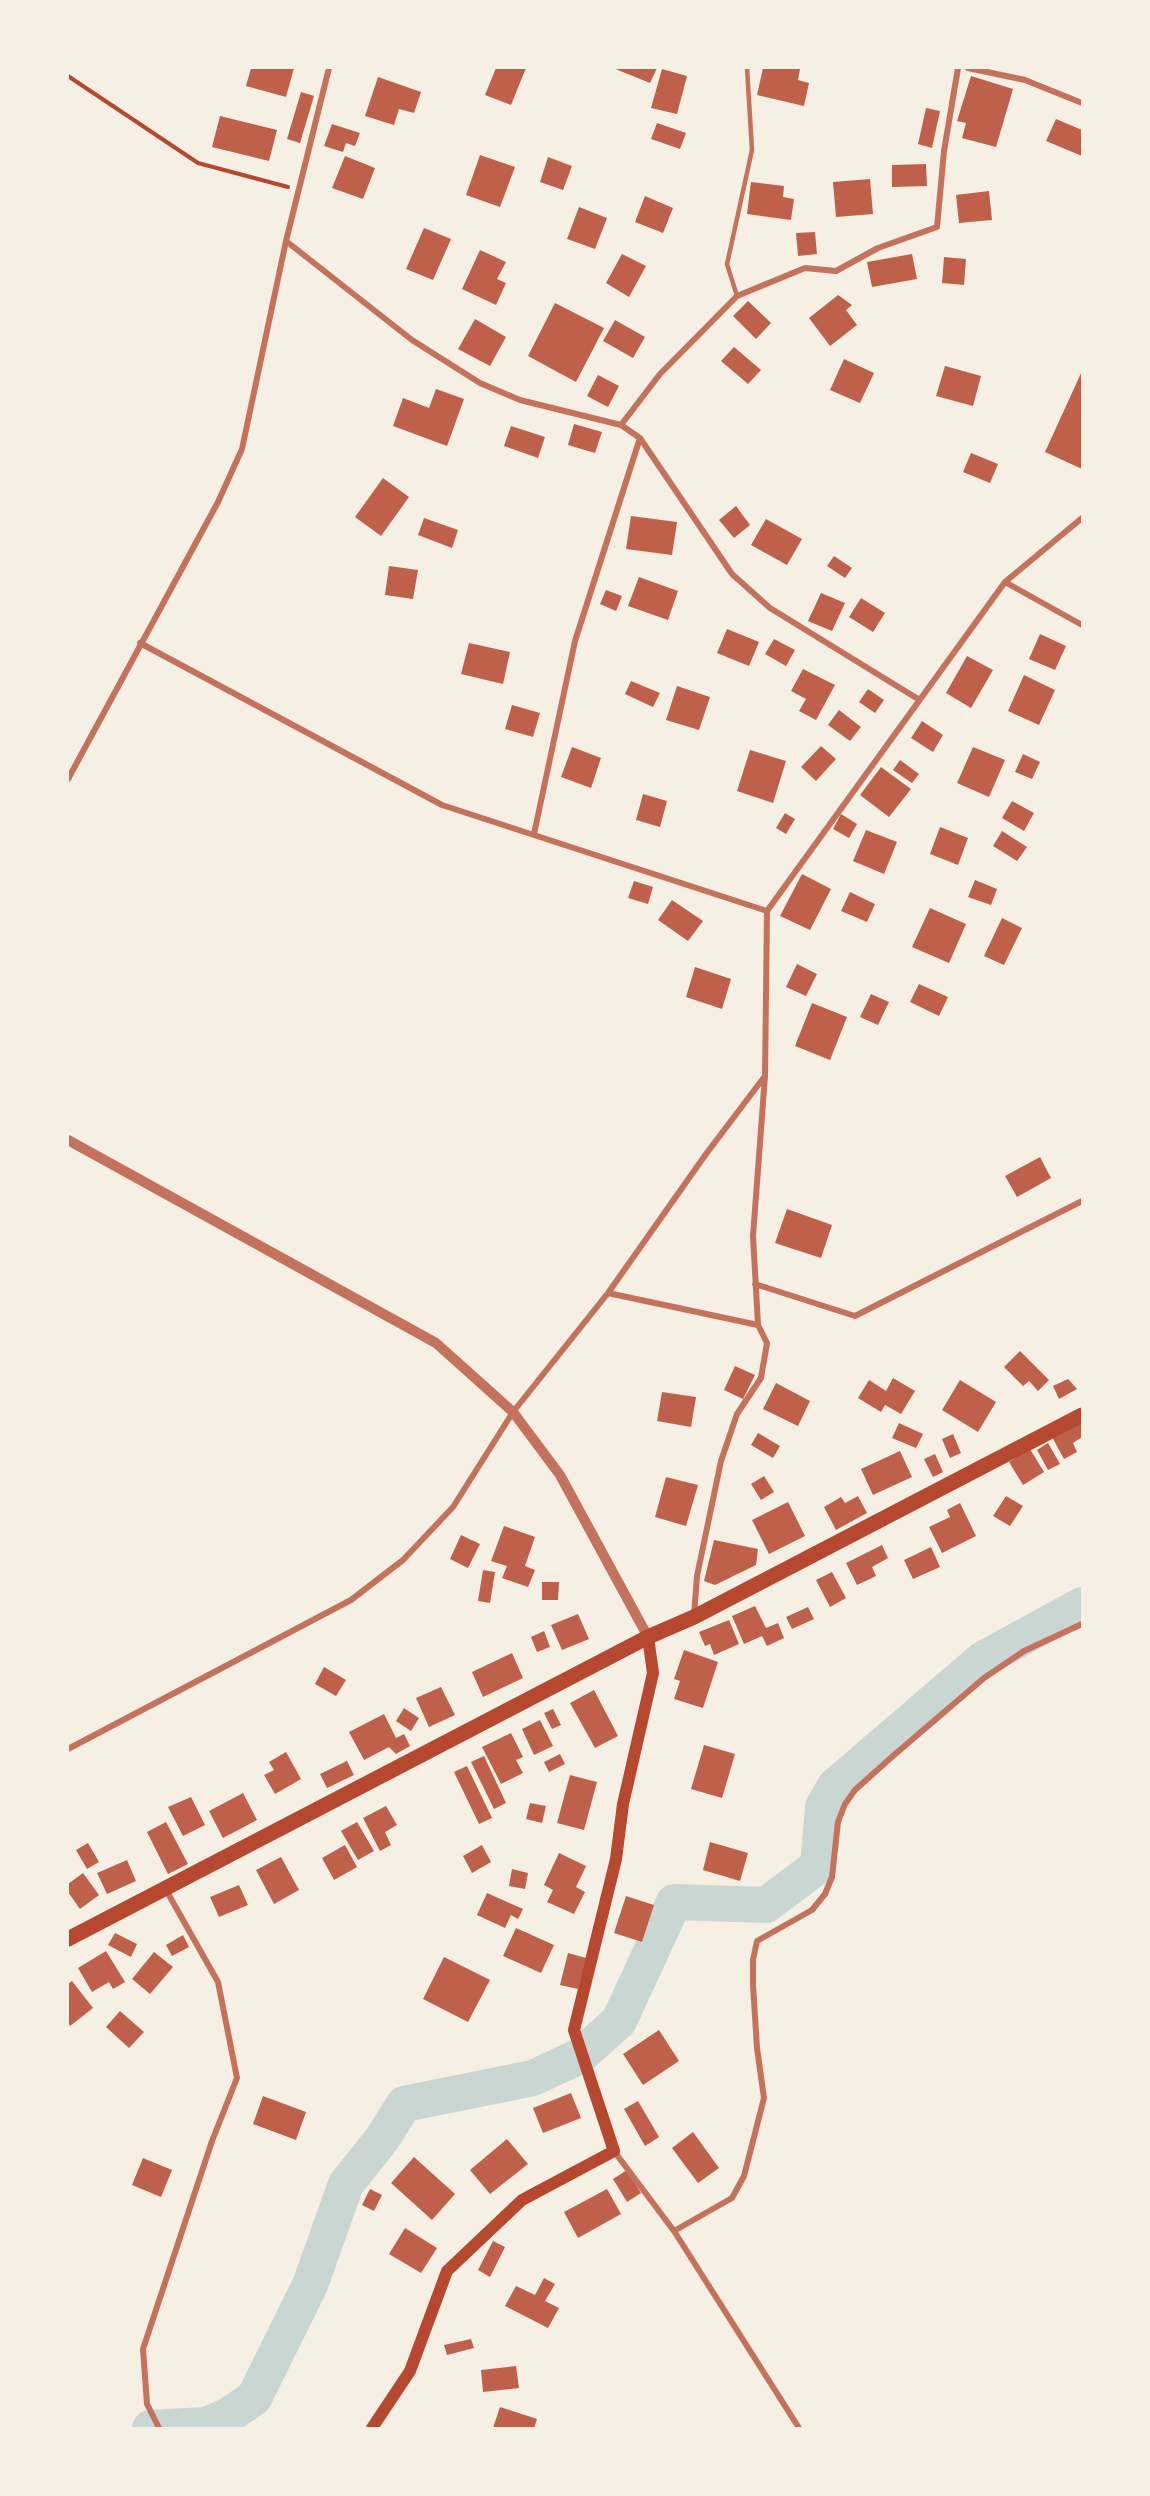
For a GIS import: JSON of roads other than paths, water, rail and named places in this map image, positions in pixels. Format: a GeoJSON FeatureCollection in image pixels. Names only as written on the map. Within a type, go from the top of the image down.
{"type":"FeatureCollection","features":[{"type":"Feature","properties":{"kind":"main road"},"geometry":{"type":"LineString","coordinates":[[68,1939],[648,1636],[694,1617],[1083,1415]]}},
{"type":"Feature","properties":{"kind":"main road"},"geometry":{"type":"LineString","coordinates":[[372,2428],[410,2371],[447,2271],[522,2200],[614,2151],[574,2030],[616,1859],[623,1804],[653,1673],[648,1636]]}},
{"type":"Feature","properties":{"kind":"street"},"geometry":{"type":"LineString","coordinates":[[68,779],[218,502],[242,449],[297,189],[329,68]]}},
{"type":"Feature","properties":{"kind":"street"},"geometry":{"type":"LineString","coordinates":[[621,425],[660,374],[737,296],[806,268],[836,271],[878,248],[938,227],[944,151],[958,68]]}},
{"type":"Feature","properties":{"kind":"street"},"geometry":{"type":"LineString","coordinates":[[968,68],[1025,80],[1083,103]]}},
{"type":"Feature","properties":{"kind":"street"},"geometry":{"type":"LineString","coordinates":[[286,241],[412,340],[480,383],[520,400],[621,425],[640,438],[732,574],[770,608],[918,699]]}},
{"type":"Feature","properties":{"kind":"street"},"geometry":{"type":"LineString","coordinates":[[534,834],[574,641],[640,438]]}},
{"type":"Feature","properties":{"kind":"street"},"geometry":{"type":"LineString","coordinates":[[694,1617],[697,1576],[721,1461],[737,1414],[761,1378],[767,1343],[758,1325],[753,1236],[765,1076],[767,911],[918,699],[1005,582],[1083,518]]}},
{"type":"Feature","properties":{"kind":"street"},"geometry":{"type":"LineString","coordinates":[[1005,582],[1083,625]]}},
{"type":"Feature","properties":{"kind":"street"},"geometry":{"type":"LineString","coordinates":[[140,643],[442,805],[767,911]]}},
{"type":"Feature","properties":{"kind":"street"},"geometry":{"type":"LineString","coordinates":[[68,1749],[351,1600],[403,1560],[453,1508],[513,1412],[608,1293],[706,1154],[765,1076]]}},
{"type":"Feature","properties":{"kind":"street"},"geometry":{"type":"LineString","coordinates":[[68,1140],[436,1343],[513,1412],[560,1474],[648,1636]]}},
{"type":"Feature","properties":{"kind":"street"},"geometry":{"type":"LineString","coordinates":[[754,1284],[855,1316],[1083,1201]]}},
{"type":"Feature","properties":{"kind":"street"},"geometry":{"type":"LineString","coordinates":[[608,1293],[758,1325]]}},
{"type":"Feature","properties":{"kind":"street"},"geometry":{"type":"LineString","coordinates":[[674,2231],[732,2198],[744,2176],[765,2098],[757,2048],[753,1985],[753,1960],[758,1941],[812,1910],[825,1894],[832,1877],[838,1822],[845,1804],[855,1790],[984,1678],[1024,1651],[1083,1624]]}},
{"type":"Feature","properties":{"kind":"street"},"geometry":{"type":"LineString","coordinates":[[159,2428],[147,2404],[143,2349],[212,2141],[237,2078],[218,1982],[165,1890]]}},
{"type":"Feature","properties":{"kind":"street"},"geometry":{"type":"LineString","coordinates":[[614,2151],[674,2231],[799,2428]]}},
{"type":"Feature","properties":{"kind":"lane"},"geometry":{"type":"LineString","coordinates":[[737,296],[727,264],[752,150],[747,68]]}},
{"type":"Feature","properties":{"kind":"waterway"},"geometry":{"type":"LineString","coordinates":[[150,2428],[206,2425],[229,2415],[254,2398],[310,2285],[346,2184],[382,2139],[404,2104],[533,2078],[580,2056],[619,2021],[674,1902],[766,1905],[818,1866],[823,1807],[835,1786],[983,1659],[1082,1605]]}}]}
